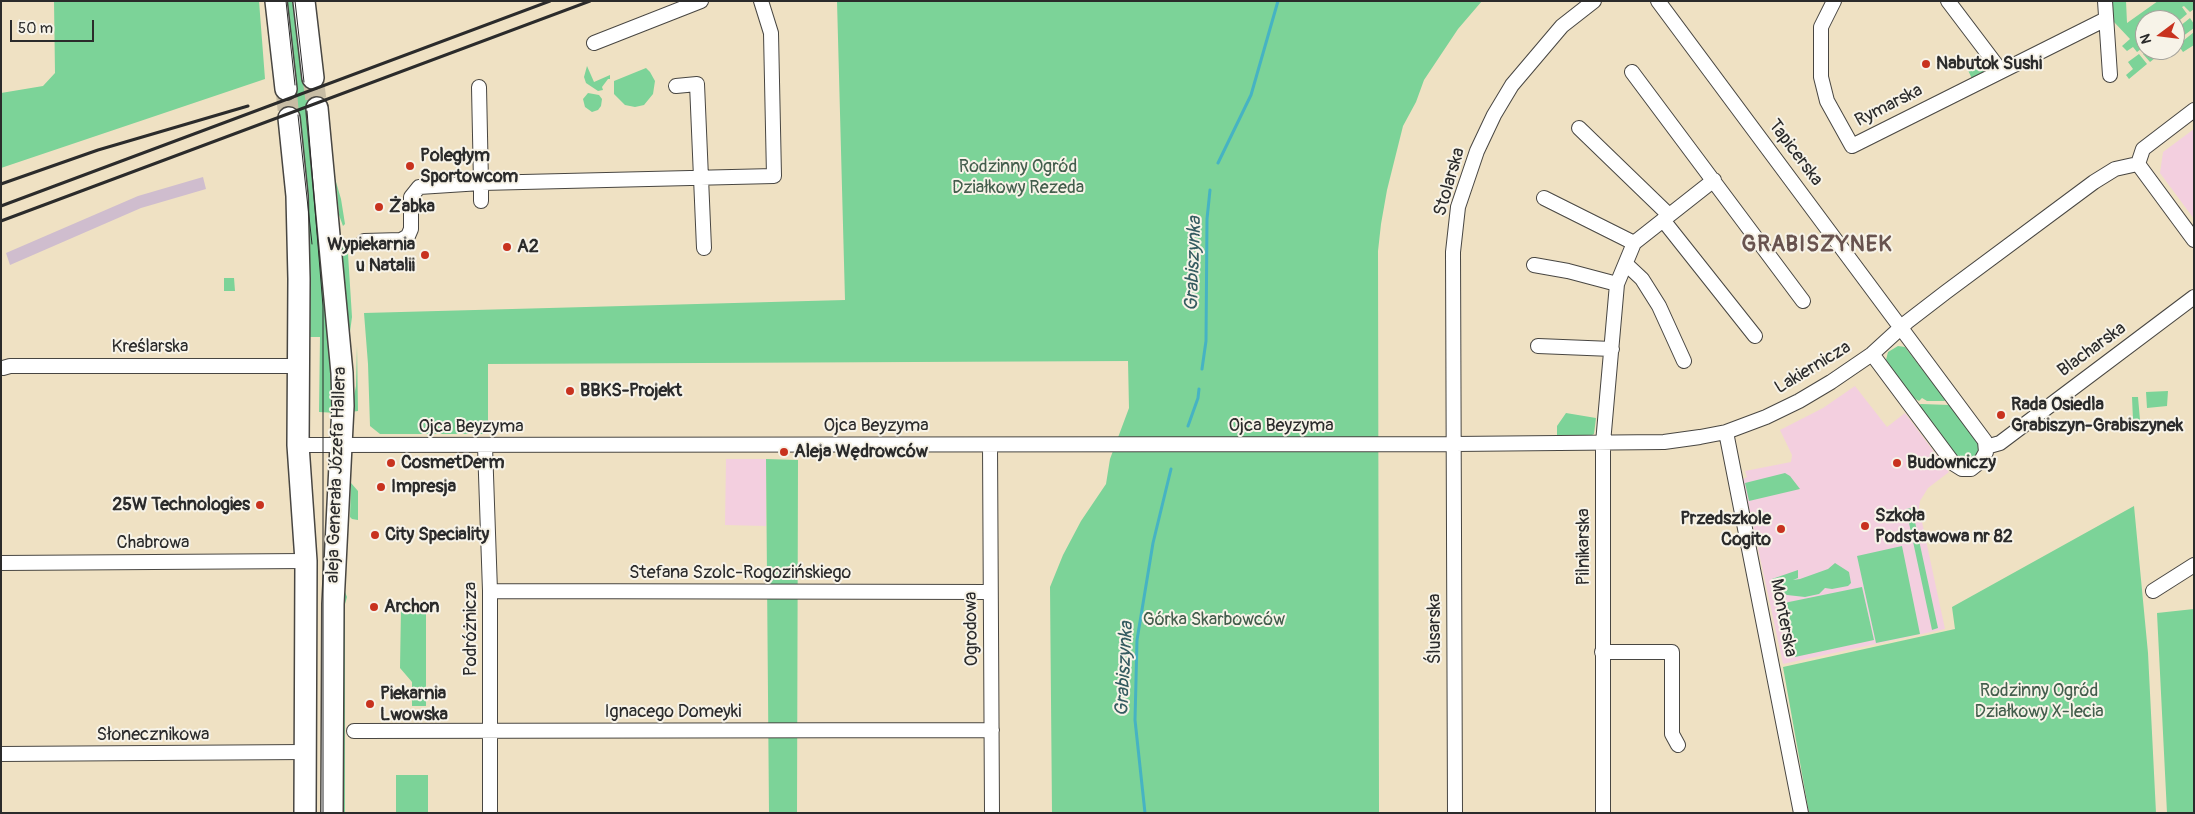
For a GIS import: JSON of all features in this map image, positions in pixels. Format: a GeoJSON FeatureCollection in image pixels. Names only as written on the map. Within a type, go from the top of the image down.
{"type":"FeatureCollection","features":[{"type":"Feature","properties":{"kind":"main road"},"geometry":{"type":"LineString","coordinates":[[276,1],[286,89]]}},
{"type":"Feature","properties":{"kind":"main road"},"geometry":{"type":"LineString","coordinates":[[304,1],[313,78]]}},
{"type":"Feature","properties":{"kind":"main road","name":"aleja Generała Józefa Hallera"},"geometry":{"type":"LineString","coordinates":[[317,108],[340,340],[343,406],[333,604],[332,813]]}},
{"type":"Feature","properties":{"kind":"main road","name":"aleja Generała Józefa Hallera"},"geometry":{"type":"LineString","coordinates":[[289,118],[298,233],[298,445],[306,561],[305,813]]}},
{"type":"Feature","properties":{"kind":"street"},"geometry":{"type":"LineString","coordinates":[[594,43],[701,1]]}},
{"type":"Feature","properties":{"kind":"street"},"geometry":{"type":"LineString","coordinates":[[364,241],[401,240],[408,236],[411,229],[411,197],[419,187],[481,183],[774,176],[772,43],[771,33],[761,1]]}},
{"type":"Feature","properties":{"kind":"street","name":"Stolarska"},"geometry":{"type":"LineString","coordinates":[[1454,444],[1453,252],[1458,207],[1477,151],[1494,115],[1512,85],[1562,26],[1594,1]]}},
{"type":"Feature","properties":{"kind":"street","name":"Tapicerska"},"geometry":{"type":"LineString","coordinates":[[1658,1],[1900,328]]}},
{"type":"Feature","properties":{"kind":"street","name":"Rymarska"},"geometry":{"type":"LineString","coordinates":[[1834,1],[1821,27],[1821,77],[1827,101],[1852,146],[2000,70],[2106,19]]}},
{"type":"Feature","properties":{"kind":"street"},"geometry":{"type":"LineString","coordinates":[[1948,1],[2000,70]]}},
{"type":"Feature","properties":{"kind":"street"},"geometry":{"type":"LineString","coordinates":[[2105,1],[2110,75]]}},
{"type":"Feature","properties":{"kind":"street"},"geometry":{"type":"LineString","coordinates":[[1632,72],[1803,301]]}},
{"type":"Feature","properties":{"kind":"street"},"geometry":{"type":"LineString","coordinates":[[676,86],[698,84],[704,248]]}},
{"type":"Feature","properties":{"kind":"street"},"geometry":{"type":"LineString","coordinates":[[479,87],[481,201]]}},
{"type":"Feature","properties":{"kind":"street"},"geometry":{"type":"LineString","coordinates":[[2194,110],[2143,149],[2138,164],[2194,240]]}},
{"type":"Feature","properties":{"kind":"street"},"geometry":{"type":"LineString","coordinates":[[1579,128],[1666,217],[1755,336]]}},
{"type":"Feature","properties":{"kind":"street","name":"Lakiernicza"},"geometry":{"type":"LineString","coordinates":[[1454,444],[1664,442],[1726,432],[1766,417],[1799,401],[1872,354],[1900,328],[2094,182],[2115,169],[2133,165]]}},
{"type":"Feature","properties":{"kind":"street"},"geometry":{"type":"LineString","coordinates":[[1544,198],[1634,243],[1714,180]]}},
{"type":"Feature","properties":{"kind":"street","name":"Pilnikarska"},"geometry":{"type":"LineString","coordinates":[[1603,813],[1603,443],[1617,284],[1634,243]]}},
{"type":"Feature","properties":{"kind":"street"},"geometry":{"type":"LineString","coordinates":[[1626,264],[1642,279],[1659,306],[1684,361]]}},
{"type":"Feature","properties":{"kind":"street"},"geometry":{"type":"LineString","coordinates":[[1534,265],[1568,271],[1617,284]]}},
{"type":"Feature","properties":{"kind":"street","name":"Blacharska"},"geometry":{"type":"LineString","coordinates":[[1986,447],[2000,442],[2194,297]]}},
{"type":"Feature","properties":{"kind":"street"},"geometry":{"type":"LineString","coordinates":[[1872,354],[1958,468],[1971,469],[1981,461],[1986,452],[1985,441],[1900,328]]}},
{"type":"Feature","properties":{"kind":"street"},"geometry":{"type":"LineString","coordinates":[[1538,346],[1612,349]]}},
{"type":"Feature","properties":{"kind":"street","name":"Kreślarska"},"geometry":{"type":"LineString","coordinates":[[2,367],[298,366]]}},
{"type":"Feature","properties":{"kind":"street","name":"Monterska"},"geometry":{"type":"LineString","coordinates":[[1726,432],[1802,813]]}},
{"type":"Feature","properties":{"kind":"street","name":"Ojca Beyzyma"},"geometry":{"type":"LineString","coordinates":[[298,445],[1454,444]]}},
{"type":"Feature","properties":{"kind":"street","name":"Ślusarska"},"geometry":{"type":"LineString","coordinates":[[1454,444],[1455,813]]}},
{"type":"Feature","properties":{"kind":"street","name":"Ogrodowa"},"geometry":{"type":"LineString","coordinates":[[990,445],[992,813]]}},
{"type":"Feature","properties":{"kind":"street","name":"Podróżnicza"},"geometry":{"type":"LineString","coordinates":[[485,446],[490,591],[490,813]]}},
{"type":"Feature","properties":{"kind":"street","name":"Chabrowa"},"geometry":{"type":"LineString","coordinates":[[1,563],[306,561]]}},
{"type":"Feature","properties":{"kind":"street"},"geometry":{"type":"LineString","coordinates":[[2153,591],[2194,565]]}},
{"type":"Feature","properties":{"kind":"street","name":"Stefana Szolc-Rogozińskiego"},"geometry":{"type":"LineString","coordinates":[[490,591],[990,592]]}},
{"type":"Feature","properties":{"kind":"street"},"geometry":{"type":"LineString","coordinates":[[1602,652],[1672,652],[1672,734],[1678,745]]}},
{"type":"Feature","properties":{"kind":"street","name":"Ignacego Domeyki"},"geometry":{"type":"LineString","coordinates":[[354,731],[992,730]]}},
{"type":"Feature","properties":{"kind":"street","name":"Słonecznikowa"},"geometry":{"type":"LineString","coordinates":[[1,754],[306,752]]}},
{"type":"Feature","properties":{"kind":"shaded area"},"geometry":{"type":"Polygon","coordinates":[[[2194,129],[2194,219],[2160,173],[2163,152],[2194,129]]]}},
{"type":"Feature","properties":{"kind":"shaded area"},"geometry":{"type":"Polygon","coordinates":[[[203,177],[206,189],[141,208],[10,265],[6,253],[138,196],[203,177]]]}},
{"type":"Feature","properties":{"kind":"shaded area","name":"Szkoła Podstawowa nr 82"},"geometry":{"type":"Polygon","coordinates":[[[1855,386],[1887,427],[1905,413],[1949,472],[1928,488],[1920,501],[1919,508],[1945,629],[1783,664],[1743,479],[1747,477],[1745,471],[1791,462],[1792,455],[1780,430],[1823,408],[1855,386]]]}},
{"type":"Feature","properties":{"kind":"shaded area"},"geometry":{"type":"Polygon","coordinates":[[[726,459],[766,459],[766,526],[725,525],[726,459]]]}},
{"type":"Feature","properties":{"kind":"green space"},"geometry":{"type":"Polygon","coordinates":[[[54,1],[259,1],[265,79],[1,168],[1,93],[43,86],[55,73],[54,1]]]}},
{"type":"Feature","properties":{"kind":"green space"},"geometry":{"type":"Polygon","coordinates":[[[282,1],[298,1],[315,149],[337,413],[319,412],[320,337],[308,337],[307,228],[282,1]]]}},
{"type":"Feature","properties":{"kind":"green space"},"geometry":{"type":"Polygon","coordinates":[[[837,1],[1482,1],[1458,29],[1424,80],[1416,102],[1403,126],[1387,190],[1381,224],[1378,251],[1379,813],[1052,813],[1050,587],[1063,555],[1081,521],[1106,484],[1110,459],[1129,408],[1128,361],[488,364],[488,434],[380,434],[370,426],[364,313],[845,300],[837,1]]]}},
{"type":"Feature","properties":{"kind":"green space"},"geometry":{"type":"Polygon","coordinates":[[[2111,1],[2126,1],[2127,23],[2135,17],[2135,50],[2133,47],[2127,51],[2122,46],[2130,39],[2114,22],[2111,1]]]}},
{"type":"Feature","properties":{"kind":"green space"},"geometry":{"type":"Polygon","coordinates":[[[2158,1],[2194,1],[2194,9],[2190,12],[2184,6],[2182,7],[2184,10],[2145,10],[2158,1]]]}},
{"type":"Feature","properties":{"kind":"green space"},"geometry":{"type":"Polygon","coordinates":[[[2190,18],[2194,28],[2185,35],[2185,22],[2190,18]]]}},
{"type":"Feature","properties":{"kind":"green space"},"geometry":{"type":"Polygon","coordinates":[[[2194,32],[2194,45],[2185,51],[2185,39],[2194,32]]]}},
{"type":"Feature","properties":{"kind":"green space"},"geometry":{"type":"Polygon","coordinates":[[[2135,57],[2135,60],[2144,60],[2147,64],[2129,79],[2126,75],[2133,69],[2128,62],[2135,57]]]}},
{"type":"Feature","properties":{"kind":"green space"},"geometry":{"type":"Polygon","coordinates":[[[1985,59],[1985,71],[1982,76],[1973,81],[1967,68],[1985,59]]]}},
{"type":"Feature","properties":{"kind":"green space"},"geometry":{"type":"Polygon","coordinates":[[[587,66],[594,82],[610,75],[610,79],[602,87],[603,90],[598,91],[586,83],[584,77],[587,66]]]}},
{"type":"Feature","properties":{"kind":"green space"},"geometry":{"type":"Polygon","coordinates":[[[646,68],[655,81],[653,94],[644,105],[635,107],[625,105],[614,94],[614,81],[646,68]]]}},
{"type":"Feature","properties":{"kind":"green space"},"geometry":{"type":"Polygon","coordinates":[[[588,93],[599,95],[602,99],[598,110],[592,112],[585,107],[583,99],[588,93]]]}},
{"type":"Feature","properties":{"kind":"green space"},"geometry":{"type":"Polygon","coordinates":[[[326,124],[330,132],[331,165],[341,199],[345,224],[343,226],[339,215],[337,191],[330,167],[326,124]]]}},
{"type":"Feature","properties":{"kind":"green space"},"geometry":{"type":"Polygon","coordinates":[[[339,241],[347,249],[348,254],[352,317],[349,339],[339,241]]]}},
{"type":"Feature","properties":{"kind":"green space"},"geometry":{"type":"Polygon","coordinates":[[[224,278],[234,278],[235,291],[224,291],[224,278]]]}},
{"type":"Feature","properties":{"kind":"green space"},"geometry":{"type":"Polygon","coordinates":[[[357,346],[358,411],[351,412],[356,386],[357,346]]]}},
{"type":"Feature","properties":{"kind":"green space"},"geometry":{"type":"Polygon","coordinates":[[[1898,346],[1905,347],[1946,400],[1927,401],[1922,398],[1919,401],[1912,397],[1886,360],[1888,352],[1898,346]]]}},
{"type":"Feature","properties":{"kind":"green space"},"geometry":{"type":"Polygon","coordinates":[[[2168,391],[2167,406],[2147,408],[2146,392],[2168,391]]]}},
{"type":"Feature","properties":{"kind":"green space"},"geometry":{"type":"Polygon","coordinates":[[[2132,397],[2138,397],[2140,420],[2133,420],[2132,397]]]}},
{"type":"Feature","properties":{"kind":"green space"},"geometry":{"type":"Polygon","coordinates":[[[1918,405],[1950,405],[1979,443],[1979,454],[1971,462],[1961,461],[1954,456],[1918,405]]]}},
{"type":"Feature","properties":{"kind":"green space"},"geometry":{"type":"Polygon","coordinates":[[[1566,413],[1596,418],[1594,434],[1590,436],[1557,436],[1557,426],[1566,413]]]}},
{"type":"Feature","properties":{"kind":"green space"},"geometry":{"type":"Polygon","coordinates":[[[766,459],[798,460],[797,813],[769,813],[766,459]]]}},
{"type":"Feature","properties":{"kind":"green space"},"geometry":{"type":"Polygon","coordinates":[[[1785,473],[1790,476],[1800,489],[1749,501],[1745,483],[1785,473]]]}},
{"type":"Feature","properties":{"kind":"green space"},"geometry":{"type":"Polygon","coordinates":[[[351,483],[358,491],[358,520],[350,517],[351,483]]]}},
{"type":"Feature","properties":{"kind":"green space","name":"Rodzinny Ogród Działkowy X-lecia"},"geometry":{"type":"Polygon","coordinates":[[[2134,506],[2148,653],[2156,813],[1809,813],[1783,667],[1955,629],[1952,607],[2134,506]]]}},
{"type":"Feature","properties":{"kind":"green space"},"geometry":{"type":"Polygon","coordinates":[[[1912,508],[1938,628],[1932,630],[1906,509],[1912,508]]]}},
{"type":"Feature","properties":{"kind":"green space"},"geometry":{"type":"Polygon","coordinates":[[[1902,546],[1920,634],[1876,643],[1857,556],[1902,546]]]}},
{"type":"Feature","properties":{"kind":"green space"},"geometry":{"type":"Polygon","coordinates":[[[1835,563],[1849,572],[1851,583],[1848,586],[1832,589],[1825,588],[1819,594],[1805,597],[1787,595],[1780,591],[1779,587],[1784,583],[1774,586],[1772,579],[1798,570],[1798,578],[1793,580],[1800,579],[1828,569],[1835,563]]]}},
{"type":"Feature","properties":{"kind":"green space"},"geometry":{"type":"Polygon","coordinates":[[[1862,587],[1874,640],[1795,657],[1784,603],[1862,587]]]}},
{"type":"Feature","properties":{"kind":"green space"},"geometry":{"type":"Polygon","coordinates":[[[345,592],[347,597],[345,604],[345,813],[340,813],[341,597],[345,592]]]}},
{"type":"Feature","properties":{"kind":"green space"},"geometry":{"type":"Polygon","coordinates":[[[401,608],[426,609],[426,706],[412,706],[412,682],[400,668],[401,608]]]}},
{"type":"Feature","properties":{"kind":"green space"},"geometry":{"type":"Polygon","coordinates":[[[2194,609],[2194,813],[2167,813],[2157,613],[2194,609]]]}},
{"type":"Feature","properties":{"kind":"green space"},"geometry":{"type":"Polygon","coordinates":[[[396,775],[428,775],[428,813],[396,813],[396,775]]]}},
{"type":"Feature","properties":{"kind":"waterway","name":"Grabiszynka"},"geometry":{"type":"LineString","coordinates":[[1218,163],[1251,95],[1278,1]]}},
{"type":"Feature","properties":{"kind":"waterway","name":"Grabiszynka"},"geometry":{"type":"LineString","coordinates":[[1202,369],[1206,341],[1207,219],[1210,190]]}},
{"type":"Feature","properties":{"kind":"waterway","name":"Grabiszynka"},"geometry":{"type":"LineString","coordinates":[[1188,426],[1198,398],[1199,389]]}},
{"type":"Feature","properties":{"kind":"waterway","name":"Grabiszynka"},"geometry":{"type":"LineString","coordinates":[[1145,813],[1135,720],[1137,640],[1153,543],[1171,469]]}},
{"type":"Feature","properties":{"kind":"tunnel"},"geometry":{"type":"LineString","coordinates":[[313,78],[317,108]]}},
{"type":"Feature","properties":{"kind":"tunnel"},"geometry":{"type":"LineString","coordinates":[[286,89],[289,118]]}},
{"type":"Feature","properties":{"kind":"tram line"},"geometry":{"type":"LineString","coordinates":[[286,1],[295,85]]}},
{"type":"Feature","properties":{"kind":"tram line"},"geometry":{"type":"LineString","coordinates":[[295,1],[304,82]]}},
{"type":"Feature","properties":{"kind":"tram line"},"geometry":{"type":"LineString","coordinates":[[307,111],[323,306],[323,813]]}},
{"type":"Feature","properties":{"kind":"tram line"},"geometry":{"type":"LineString","coordinates":[[298,115],[312,244]]}},
{"type":"Feature","properties":{"kind":"railway"},"geometry":{"type":"LineString","coordinates":[[1,206],[550,1]]}},
{"type":"Feature","properties":{"kind":"railway"},"geometry":{"type":"LineString","coordinates":[[1,221],[590,1]]}},
{"type":"Feature","properties":{"kind":"railway"},"geometry":{"type":"LineString","coordinates":[[1,184],[98,150],[248,106]]}},
{"type":"Feature","properties":{"kind":"place","name":"Nabutok Sushi"},"geometry":{"type":"Point","coordinates":[1926,64]}},
{"type":"Feature","properties":{"kind":"place","name":"Poległym Sportowcom"},"geometry":{"type":"Point","coordinates":[410,166]}},
{"type":"Feature","properties":{"kind":"place","name":"Żabka"},"geometry":{"type":"Point","coordinates":[379,207]}},
{"type":"Feature","properties":{"kind":"place","name":"A2"},"geometry":{"type":"Point","coordinates":[507,247]}},
{"type":"Feature","properties":{"kind":"place","name":"Wypiekarnia u Natalii"},"geometry":{"type":"Point","coordinates":[425,255]}},
{"type":"Feature","properties":{"kind":"place","name":"BBKS-Projekt"},"geometry":{"type":"Point","coordinates":[570,391]}},
{"type":"Feature","properties":{"kind":"place","name":"Rada Osiedla Grabiszyn-Grabiszynek"},"geometry":{"type":"Point","coordinates":[2001,415]}},
{"type":"Feature","properties":{"kind":"place","name":"Aleja Wędrowców"},"geometry":{"type":"Point","coordinates":[784,452]}},
{"type":"Feature","properties":{"kind":"place","name":"CosmetDerm"},"geometry":{"type":"Point","coordinates":[391,463]}},
{"type":"Feature","properties":{"kind":"place","name":"Budowniczy"},"geometry":{"type":"Point","coordinates":[1897,463]}},
{"type":"Feature","properties":{"kind":"place","name":"Impresja"},"geometry":{"type":"Point","coordinates":[381,487]}},
{"type":"Feature","properties":{"kind":"place","name":"25W Technologies"},"geometry":{"type":"Point","coordinates":[260,505]}},
{"type":"Feature","properties":{"kind":"place","name":"Szkoła Podstawowa nr 82"},"geometry":{"type":"Point","coordinates":[1865,526]}},
{"type":"Feature","properties":{"kind":"place","name":"Przedszkole Cogito"},"geometry":{"type":"Point","coordinates":[1781,529]}},
{"type":"Feature","properties":{"kind":"place","name":"City Speciality"},"geometry":{"type":"Point","coordinates":[375,535]}},
{"type":"Feature","properties":{"kind":"place","name":"Archon"},"geometry":{"type":"Point","coordinates":[374,607]}},
{"type":"Feature","properties":{"kind":"place","name":"Piekarnia Lwowska"},"geometry":{"type":"Point","coordinates":[370,704]}},
{"type":"Feature","properties":{"kind":"district","name":"GRABISZYNEK"},"geometry":{"type":"Point","coordinates":[1817,245]}},
{"type":"Feature","properties":{"kind":"park label","name":"Rodzinny Ogród Działkowy Rezeda"},"geometry":{"type":"Point","coordinates":[1018,177]}},
{"type":"Feature","properties":{"kind":"park label","name":"Górka Skarbowców"},"geometry":{"type":"Point","coordinates":[1214,620]}}]}
